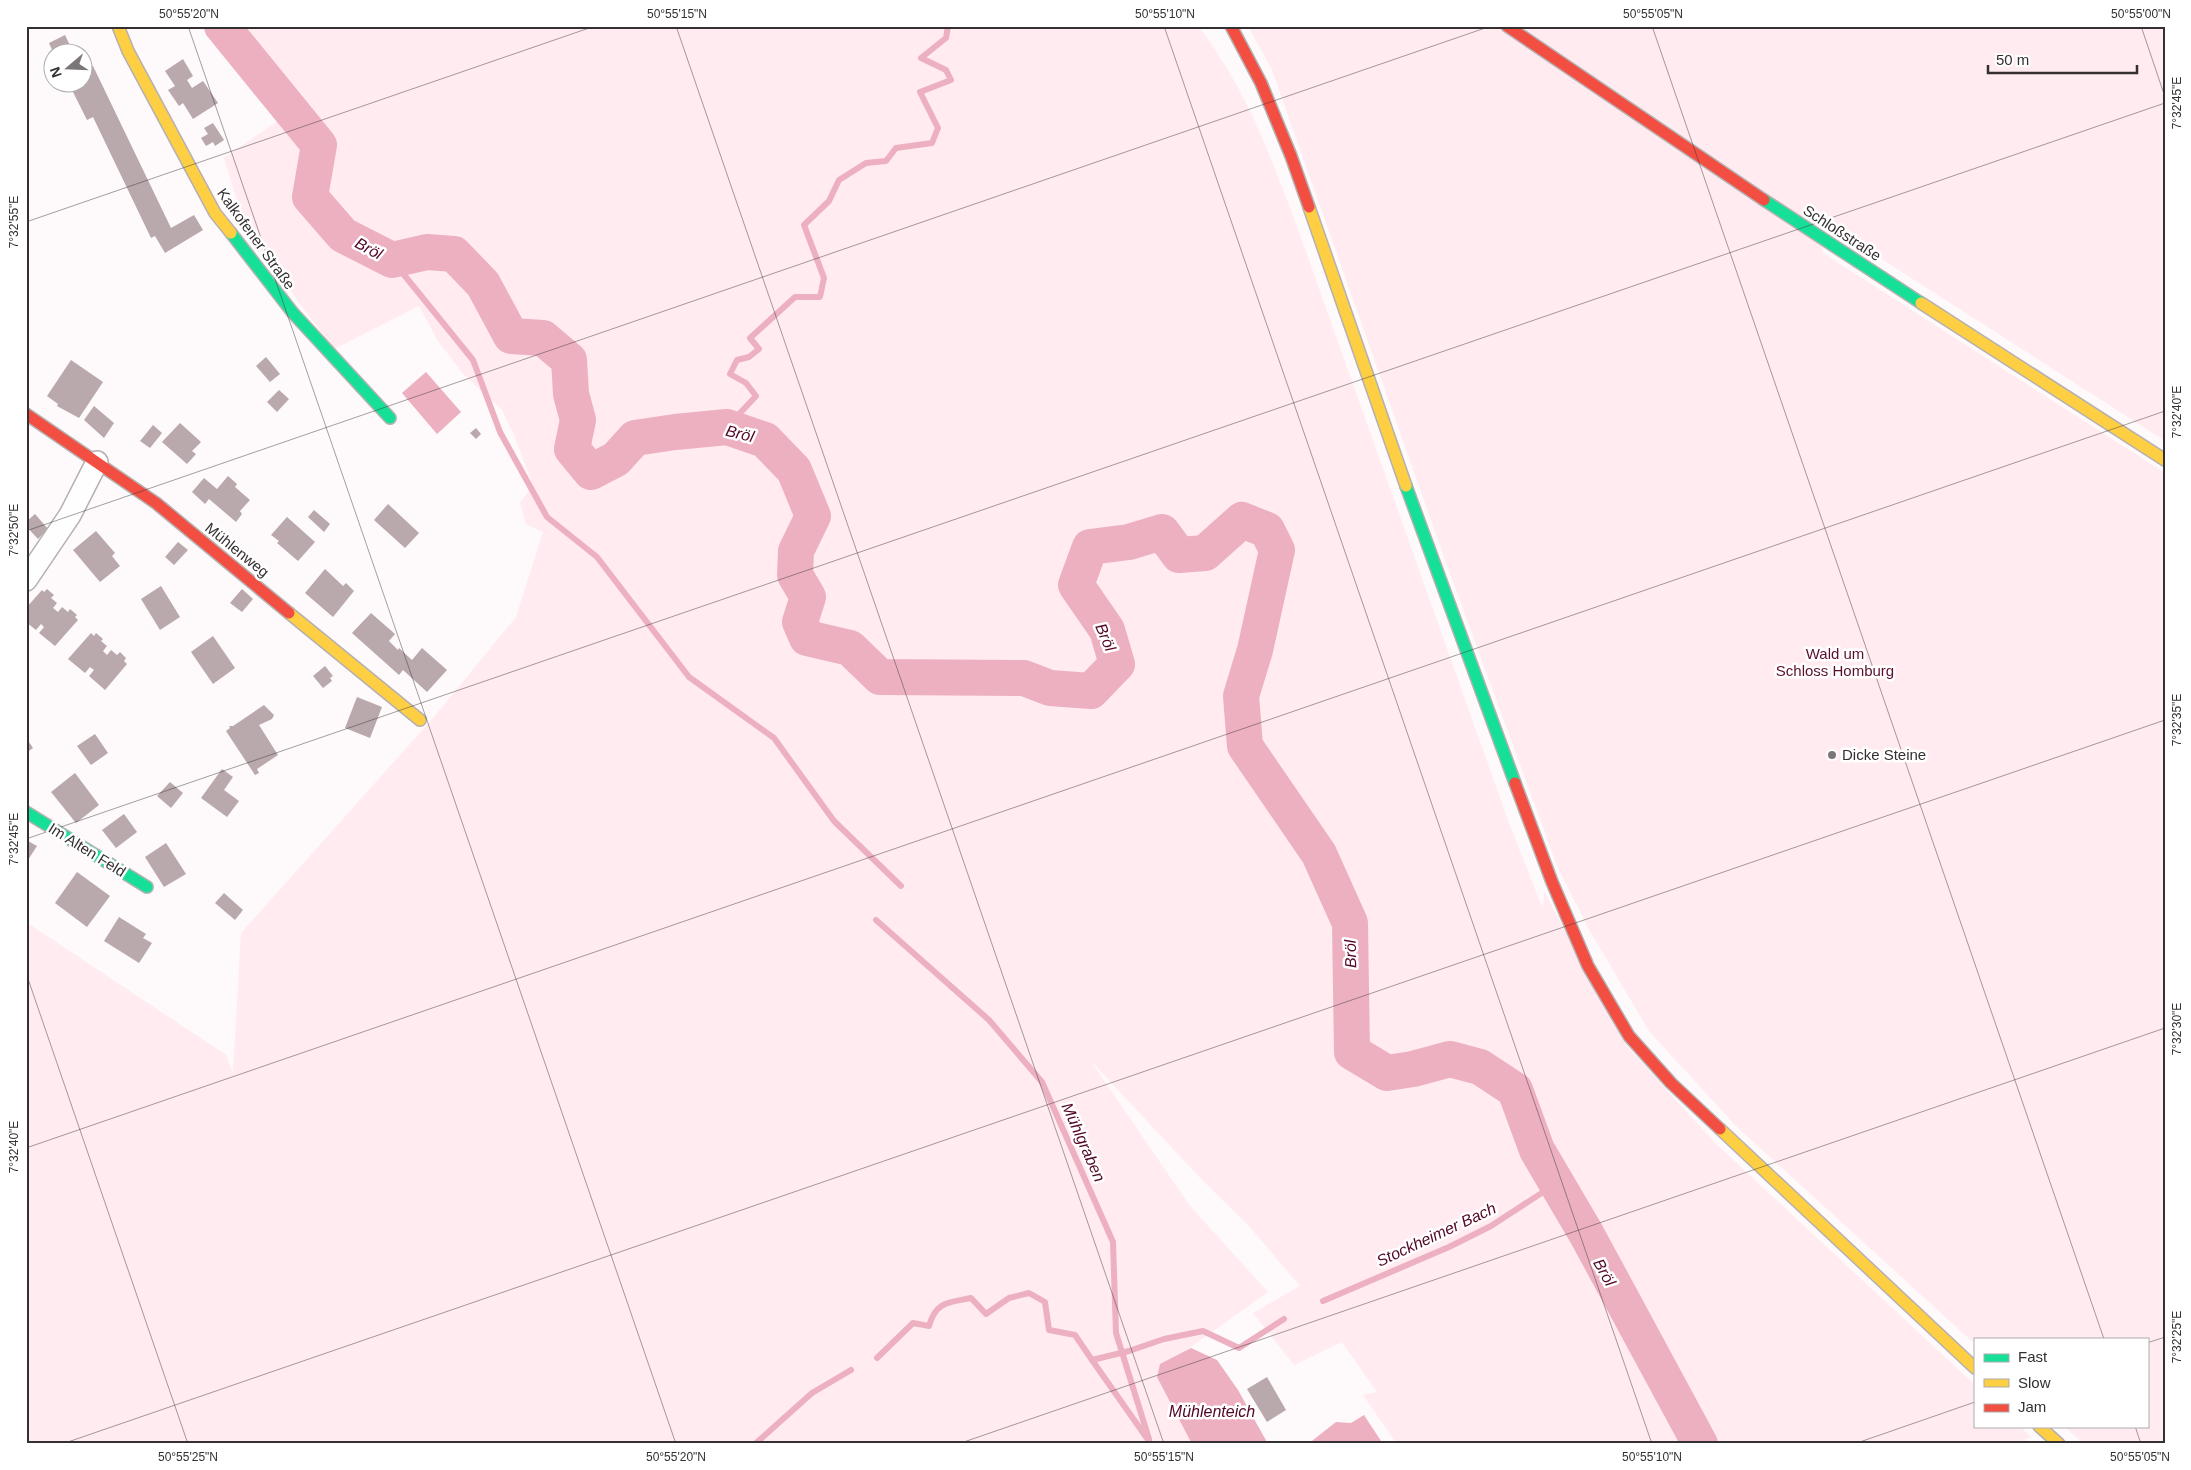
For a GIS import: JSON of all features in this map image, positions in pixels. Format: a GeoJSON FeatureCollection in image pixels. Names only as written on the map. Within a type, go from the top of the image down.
{"type":"FeatureCollection","features":[{"type":"Feature","properties":{"kind":"street","name":"Kalkofener Straße"},"geometry":{"type":"LineString","coordinates":[[118,26],[132,60],[214,213],[292,313],[390,418]]}},
{"type":"Feature","properties":{"kind":"street"},"geometry":{"type":"LineString","coordinates":[[1231,26],[1261,83],[1291,156],[1442,588],[1552,882],[1588,966],[1629,1036],[1671,1083],[1974,1367]]}},
{"type":"Feature","properties":{"kind":"street","name":"Schloßstraße"},"geometry":{"type":"LineString","coordinates":[[1507,26],[1666,136],[2038,380],[2165,460]]}},
{"type":"Feature","properties":{"kind":"street","name":"Mühlenweg"},"geometry":{"type":"LineString","coordinates":[[26,414],[156,503],[420,720]]}},
{"type":"Feature","properties":{"kind":"street"},"geometry":{"type":"LineString","coordinates":[[26,580],[70,515],[97,462]]}},
{"type":"Feature","properties":{"kind":"street","name":"Im Alten Feld"},"geometry":{"type":"LineString","coordinates":[[26,812],[147,887]]}},
{"type":"Feature","properties":{"kind":"street"},"geometry":{"type":"LineString","coordinates":[[2041,1428],[2055,1443]]}},
{"type":"Feature","properties":{"kind":"green space"},"geometry":{"type":"Polygon","coordinates":[[[206,26],[1198,26],[1213,46],[1247,104],[1280,182],[1510,826],[1543,909],[1544,891],[1626,1045],[1714,1142],[1974,1384],[1974,1428],[2022,1428],[2031,1437],[2025,1439],[2030,1444],[1397,1444],[1363,1395],[1377,1392],[1342,1342],[1294,1365],[1253,1313],[1300,1286],[1249,1226],[1203,1181],[1090,1060],[1190,1206],[1268,1292],[1164,1366],[1197,1444],[26,1444],[26,922],[226,1055],[233,1073],[241,933],[434,717],[516,617],[543,532],[526,524],[520,503],[533,485],[514,435],[502,410],[464,375],[438,341],[419,306],[334,349],[247,233],[224,158],[279,120],[244,64],[206,26]]]}},
{"type":"Feature","properties":{"kind":"green space","name":"Wald um Schloss Homburg"},"geometry":{"type":"Polygon","coordinates":[[[1248,26],[2165,26],[2165,441],[1818,218],[1823,253],[2165,473],[2165,1444],[2084,1444],[2066,1428],[2148,1428],[2148,1338],[1974,1338],[1974,1343],[1736,1126],[1649,1031],[1590,931],[1558,868],[1444,557],[1272,70],[1248,26]]]}},
{"type":"Feature","properties":{"kind":"water"},"geometry":{"type":"Polygon","coordinates":[[[426,372],[461,412],[437,434],[402,393],[426,372]]]}},
{"type":"Feature","properties":{"kind":"water","name":"Mühlenteich"},"geometry":{"type":"Polygon","coordinates":[[[1191,1348],[1217,1360],[1238,1390],[1268,1444],[1192,1444],[1157,1377],[1160,1364],[1191,1348]]]}},
{"type":"Feature","properties":{"kind":"water"},"geometry":{"type":"Polygon","coordinates":[[[1364,1415],[1383,1444],[1308,1444],[1336,1422],[1351,1423],[1364,1415]]]}},
{"type":"Feature","properties":{"kind":"building"},"geometry":{"type":"Polygon","coordinates":[[[65,35],[68,42],[51,42],[65,35]]]}},
{"type":"Feature","properties":{"kind":"building"},"geometry":{"type":"Polygon","coordinates":[[[183,59],[193,76],[187,80],[192,88],[203,81],[218,103],[193,119],[183,103],[179,106],[168,90],[175,86],[165,71],[183,59]]]}},
{"type":"Feature","properties":{"kind":"building"},"geometry":{"type":"Polygon","coordinates":[[[92,66],[171,228],[194,215],[203,230],[165,253],[155,236],[151,238],[93,117],[87,120],[73,92],[92,92],[92,66]]]}},
{"type":"Feature","properties":{"kind":"building"},"geometry":{"type":"Polygon","coordinates":[[[213,123],[224,140],[215,146],[213,142],[206,146],[201,138],[208,134],[204,128],[213,123]]]}},
{"type":"Feature","properties":{"kind":"building"},"geometry":{"type":"Polygon","coordinates":[[[266,357],[280,374],[270,382],[256,366],[266,357]]]}},
{"type":"Feature","properties":{"kind":"building"},"geometry":{"type":"Polygon","coordinates":[[[71,360],[103,382],[79,418],[57,406],[58,404],[47,396],[71,360]]]}},
{"type":"Feature","properties":{"kind":"building"},"geometry":{"type":"Polygon","coordinates":[[[279,390],[289,399],[277,412],[267,402],[279,390]]]}},
{"type":"Feature","properties":{"kind":"building"},"geometry":{"type":"Polygon","coordinates":[[[94,406],[114,423],[104,438],[84,420],[94,406]]]}},
{"type":"Feature","properties":{"kind":"building"},"geometry":{"type":"Polygon","coordinates":[[[180,423],[201,442],[192,451],[196,454],[187,464],[162,442],[180,423]]]}},
{"type":"Feature","properties":{"kind":"building"},"geometry":{"type":"Polygon","coordinates":[[[153,425],[162,433],[150,448],[140,441],[153,425]]]}},
{"type":"Feature","properties":{"kind":"building"},"geometry":{"type":"Polygon","coordinates":[[[476,428],[481,434],[476,439],[470,433],[476,428]]]}},
{"type":"Feature","properties":{"kind":"building"},"geometry":{"type":"Polygon","coordinates":[[[228,476],[237,484],[235,487],[250,500],[240,511],[242,514],[236,522],[209,499],[205,504],[192,492],[204,478],[217,489],[228,476]]]}},
{"type":"Feature","properties":{"kind":"building"},"geometry":{"type":"Polygon","coordinates":[[[388,504],[419,533],[405,548],[374,520],[388,504]]]}},
{"type":"Feature","properties":{"kind":"building"},"geometry":{"type":"Polygon","coordinates":[[[314,510],[330,524],[324,532],[308,517],[314,510]]]}},
{"type":"Feature","properties":{"kind":"building"},"geometry":{"type":"Polygon","coordinates":[[[35,514],[48,529],[38,539],[26,526],[26,522],[35,514]]]}},
{"type":"Feature","properties":{"kind":"building"},"geometry":{"type":"Polygon","coordinates":[[[287,517],[315,542],[298,561],[277,543],[279,541],[271,535],[287,517]]]}},
{"type":"Feature","properties":{"kind":"building"},"geometry":{"type":"Polygon","coordinates":[[[96,531],[115,553],[112,556],[120,566],[100,582],[73,550],[96,531]]]}},
{"type":"Feature","properties":{"kind":"building"},"geometry":{"type":"Polygon","coordinates":[[[178,542],[188,550],[174,565],[165,557],[178,542]]]}},
{"type":"Feature","properties":{"kind":"building"},"geometry":{"type":"Polygon","coordinates":[[[325,569],[343,586],[346,583],[354,591],[333,617],[305,593],[325,569]]]}},
{"type":"Feature","properties":{"kind":"building"},"geometry":{"type":"Polygon","coordinates":[[[161,586],[180,617],[160,630],[141,599],[161,586]]]}},
{"type":"Feature","properties":{"kind":"building"},"geometry":{"type":"Polygon","coordinates":[[[47,589],[54,595],[51,598],[57,603],[53,608],[58,612],[62,607],[68,612],[70,609],[77,615],[75,617],[78,620],[55,646],[39,633],[44,627],[41,624],[36,630],[26,622],[26,608],[42,590],[44,592],[47,589]]]}},
{"type":"Feature","properties":{"kind":"building"},"geometry":{"type":"Polygon","coordinates":[[[242,589],[253,599],[242,612],[230,603],[242,589]]]}},
{"type":"Feature","properties":{"kind":"building"},"geometry":{"type":"Polygon","coordinates":[[[371,613],[395,634],[389,641],[398,650],[399,648],[412,660],[422,648],[447,670],[427,692],[403,670],[399,675],[352,633],[371,613]]]}},
{"type":"Feature","properties":{"kind":"building"},"geometry":{"type":"Polygon","coordinates":[[[91,633],[94,636],[96,633],[103,639],[101,641],[107,646],[103,651],[107,655],[111,650],[117,655],[120,652],[126,658],[124,661],[127,664],[105,690],[89,676],[94,670],[90,667],[85,673],[68,659],[91,633]]]}},
{"type":"Feature","properties":{"kind":"building"},"geometry":{"type":"Polygon","coordinates":[[[213,636],[235,668],[213,684],[191,652],[213,636]]]}},
{"type":"Feature","properties":{"kind":"building"},"geometry":{"type":"Polygon","coordinates":[[[325,666],[333,676],[330,678],[332,681],[323,688],[313,676],[325,666]]]}},
{"type":"Feature","properties":{"kind":"building"},"geometry":{"type":"Polygon","coordinates":[[[357,697],[382,707],[370,738],[345,728],[357,697]]]}},
{"type":"Feature","properties":{"kind":"building"},"geometry":{"type":"Polygon","coordinates":[[[264,705],[274,715],[272,719],[259,725],[278,755],[257,769],[259,773],[255,775],[226,731],[230,728],[229,726],[233,726],[264,705]]]}},
{"type":"Feature","properties":{"kind":"building"},"geometry":{"type":"Polygon","coordinates":[[[95,734],[108,753],[91,765],[77,746],[95,734]]]}},
{"type":"Feature","properties":{"kind":"building"},"geometry":{"type":"Polygon","coordinates":[[[26,738],[33,748],[26,753],[26,738]]]}},
{"type":"Feature","properties":{"kind":"building"},"geometry":{"type":"Polygon","coordinates":[[[222,769],[233,777],[224,790],[239,801],[227,817],[201,798],[222,769]]]}},
{"type":"Feature","properties":{"kind":"building"},"geometry":{"type":"Polygon","coordinates":[[[75,773],[99,805],[76,823],[51,792],[75,773]]]}},
{"type":"Feature","properties":{"kind":"building"},"geometry":{"type":"Polygon","coordinates":[[[170,782],[183,793],[171,808],[157,796],[170,782]]]}},
{"type":"Feature","properties":{"kind":"building"},"geometry":{"type":"Polygon","coordinates":[[[124,814],[137,832],[116,848],[102,830],[124,814]]]}},
{"type":"Feature","properties":{"kind":"building"},"geometry":{"type":"Polygon","coordinates":[[[26,840],[37,846],[26,863],[26,840]]]}},
{"type":"Feature","properties":{"kind":"building"},"geometry":{"type":"Polygon","coordinates":[[[166,843],[186,874],[164,887],[145,857],[166,843]]]}},
{"type":"Feature","properties":{"kind":"building"},"geometry":{"type":"Polygon","coordinates":[[[77,872],[110,896],[87,927],[55,903],[77,872]]]}},
{"type":"Feature","properties":{"kind":"building"},"geometry":{"type":"Polygon","coordinates":[[[224,893],[243,910],[235,920],[215,903],[224,893]]]}},
{"type":"Feature","properties":{"kind":"building"},"geometry":{"type":"Polygon","coordinates":[[[119,917],[146,934],[143,938],[152,943],[139,963],[104,941],[119,917]]]}},
{"type":"Feature","properties":{"kind":"building"},"geometry":{"type":"Polygon","coordinates":[[[1267,1377],[1286,1410],[1267,1422],[1247,1389],[1267,1377]]]}},
{"type":"Feature","properties":{"kind":"waterway","name":"Bröl"},"geometry":{"type":"LineString","coordinates":[[222,26],[319,145],[310,197],[343,235],[392,260],[427,252],[454,254],[483,284],[511,336],[543,338],[569,360],[571,394],[578,420],[572,449],[591,472],[616,459],[635,438],[727,427],[765,440],[794,470],[813,516],[796,551],[795,575],[808,597],[800,622],[807,638],[850,648],[880,677],[1024,678],[1050,688],[1091,691],[1117,664],[1107,630],[1076,585],[1090,547],[1129,542],[1162,532],[1179,555],[1205,553],[1242,520],[1267,530],[1277,550],[1255,650],[1241,696],[1245,746],[1319,854],[1350,923],[1352,1052],[1387,1073],[1413,1069],[1450,1059],[1480,1067],[1515,1090],[1537,1150],[1587,1235],[1700,1444]]}},
{"type":"Feature","properties":{"kind":"waterway"},"geometry":{"type":"LineString","coordinates":[[727,427],[756,396],[746,383],[730,374],[737,360],[749,357],[759,349],[750,338],[795,297],[820,297],[824,278],[804,225],[829,201],[839,180],[866,163],[886,161],[896,148],[932,143],[938,128],[920,92],[951,80],[946,70],[921,58],[946,38],[948,26]]}},
{"type":"Feature","properties":{"kind":"waterway"},"geometry":{"type":"LineString","coordinates":[[392,260],[473,360],[500,432],[547,517],[597,557],[689,677],[774,738],[834,821],[901,886]]}},
{"type":"Feature","properties":{"kind":"waterway","name":"Mühlgraben"},"geometry":{"type":"LineString","coordinates":[[876,920],[989,1020],[1042,1082],[1113,1242],[1116,1333],[1149,1439]]}},
{"type":"Feature","properties":{"kind":"waterway","name":"Stockheimer Bach"},"geometry":{"type":"LineString","coordinates":[[1323,1301],[1449,1247],[1491,1226],[1557,1183]]}},
{"type":"Feature","properties":{"kind":"waterway","name":"Stockheimer Bach"},"geometry":{"type":"LineString","coordinates":[[877,1358],[913,1323],[929,1326],[939,1307],[949,1302],[971,1298],[986,1314],[1009,1298],[1029,1293],[1045,1302],[1049,1330],[1075,1335],[1092,1360],[1129,1351],[1164,1339],[1203,1331],[1239,1348],[1284,1319]]}},
{"type":"Feature","properties":{"kind":"waterway","name":"Mühlgraben"},"geometry":{"type":"LineString","coordinates":[[1092,1360],[1151,1444]]}},
{"type":"Feature","properties":{"kind":"waterway","name":"Stockheimer Bach"},"geometry":{"type":"LineString","coordinates":[[755,1444],[812,1393],[851,1370]]}},
{"type":"Feature","properties":{"kind":"traffic: fast"},"geometry":{"type":"LineString","coordinates":[[1764,200],[1921,303]]}},
{"type":"Feature","properties":{"kind":"traffic: fast"},"geometry":{"type":"LineString","coordinates":[[231,233],[293,313],[390,418]]}},
{"type":"Feature","properties":{"kind":"traffic: fast"},"geometry":{"type":"LineString","coordinates":[[1406,486],[1515,783]]}},
{"type":"Feature","properties":{"kind":"traffic: fast"},"geometry":{"type":"LineString","coordinates":[[26,812],[147,887]]}},
{"type":"Feature","properties":{"kind":"traffic: slow"},"geometry":{"type":"LineString","coordinates":[[118,26],[128,51],[215,213],[231,233]]}},
{"type":"Feature","properties":{"kind":"traffic: slow"},"geometry":{"type":"LineString","coordinates":[[1309,207],[1406,486]]}},
{"type":"Feature","properties":{"kind":"traffic: slow"},"geometry":{"type":"LineString","coordinates":[[1921,303],[2165,460]]}},
{"type":"Feature","properties":{"kind":"traffic: slow"},"geometry":{"type":"LineString","coordinates":[[289,613],[420,720]]}},
{"type":"Feature","properties":{"kind":"traffic: slow"},"geometry":{"type":"LineString","coordinates":[[1720,1129],[1974,1367]]}},
{"type":"Feature","properties":{"kind":"traffic: slow"},"geometry":{"type":"LineString","coordinates":[[2041,1428],[2059,1444]]}},
{"type":"Feature","properties":{"kind":"traffic: jam"},"geometry":{"type":"LineString","coordinates":[[1231,26],[1261,83],[1291,156],[1309,207]]}},
{"type":"Feature","properties":{"kind":"traffic: jam"},"geometry":{"type":"LineString","coordinates":[[1507,26],[1764,200]]}},
{"type":"Feature","properties":{"kind":"traffic: jam"},"geometry":{"type":"LineString","coordinates":[[26,414],[156,503],[289,613]]}},
{"type":"Feature","properties":{"kind":"traffic: jam"},"geometry":{"type":"LineString","coordinates":[[1515,783],[1552,882],[1588,966],[1629,1036],[1671,1083],[1720,1129]]}},
{"type":"Feature","properties":{"kind":"place","name":"Dicke Steine"},"geometry":{"type":"Point","coordinates":[1832,755]}}]}
